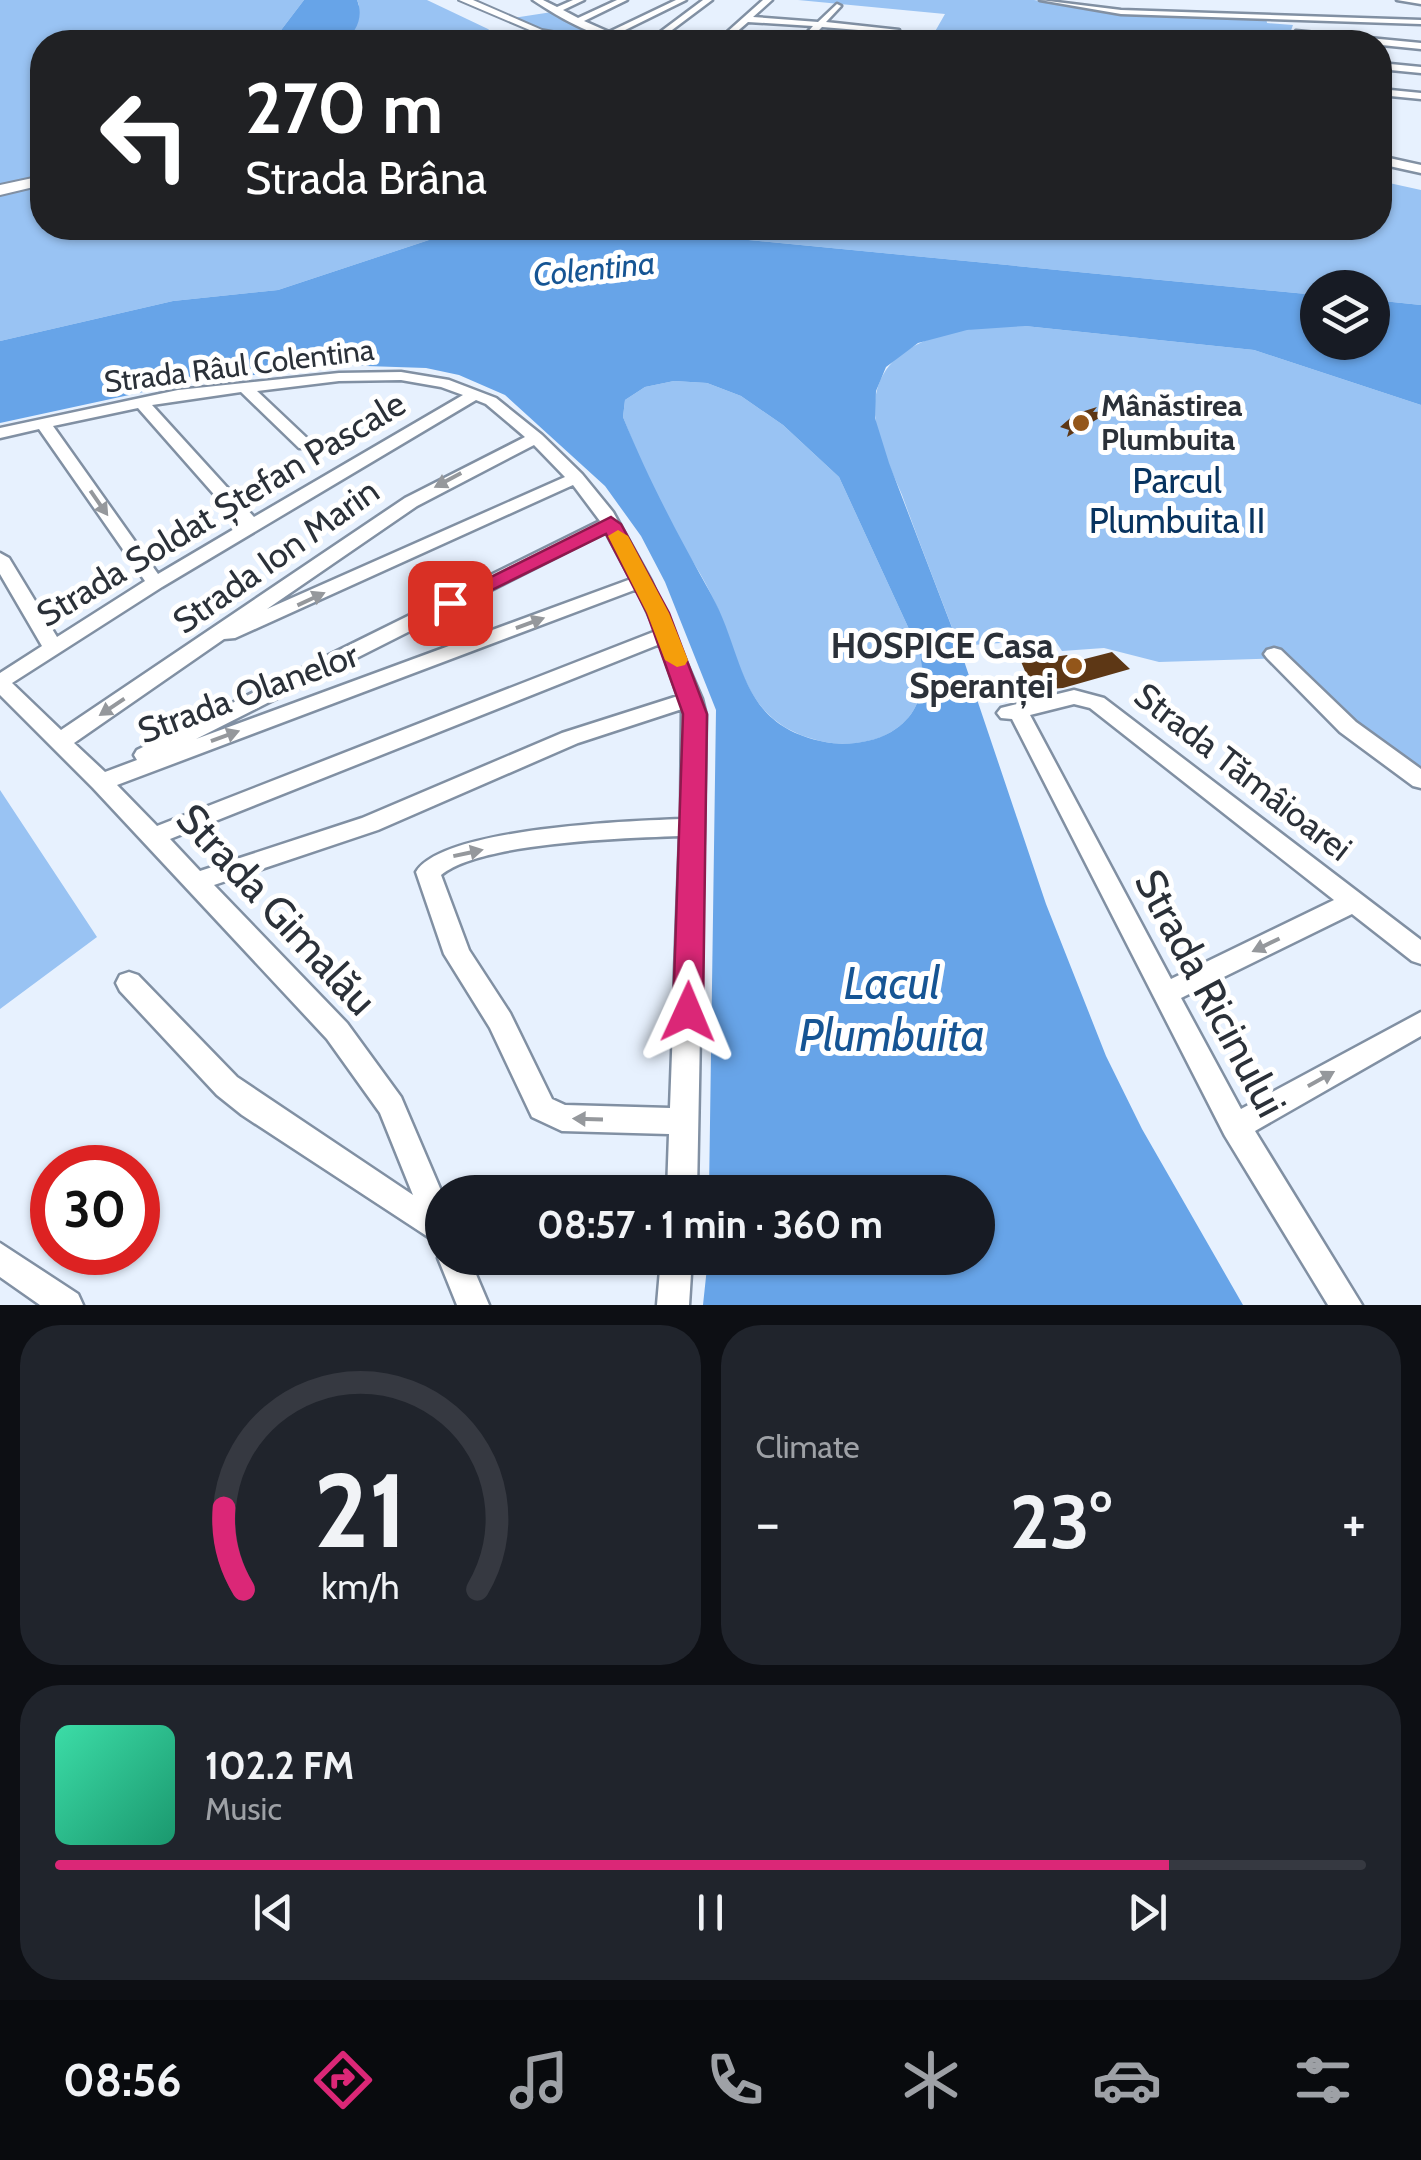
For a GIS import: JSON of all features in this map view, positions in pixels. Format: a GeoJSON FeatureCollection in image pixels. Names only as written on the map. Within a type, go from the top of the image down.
{"type":"FeatureCollection","features":[{"type":"Feature","properties":{"kind":"highway"},"geometry":{"type":"LineString","coordinates":[[445,0],[511,30]]}},
{"type":"Feature","properties":{"kind":"highway"},"geometry":{"type":"LineString","coordinates":[[464,0],[531,30]]}},
{"type":"Feature","properties":{"kind":"highway"},"geometry":{"type":"LineString","coordinates":[[481,17],[500,30]]}},
{"type":"Feature","properties":{"kind":"highway"},"geometry":{"type":"LineString","coordinates":[[0,187],[30,181]]}},
{"type":"Feature","properties":{"kind":"main road"},"geometry":{"type":"LineString","coordinates":[[1392,163],[1421,169]]}},
{"type":"Feature","properties":{"kind":"street"},"geometry":{"type":"LineString","coordinates":[[537,0],[577,21],[585,30]]}},
{"type":"Feature","properties":{"kind":"street"},"geometry":{"type":"LineString","coordinates":[[556,10],[580,0]]}},
{"type":"Feature","properties":{"kind":"street"},"geometry":{"type":"LineString","coordinates":[[577,21],[623,0]]}},
{"type":"Feature","properties":{"kind":"street"},"geometry":{"type":"LineString","coordinates":[[614,30],[682,0]]}},
{"type":"Feature","properties":{"kind":"street"},"geometry":{"type":"LineString","coordinates":[[667,30],[708,0]]}},
{"type":"Feature","properties":{"kind":"street"},"geometry":{"type":"LineString","coordinates":[[734,30],[768,0]]}},
{"type":"Feature","properties":{"kind":"street"},"geometry":{"type":"LineString","coordinates":[[1044,0],[1121,12],[1342,14]]}},
{"type":"Feature","properties":{"kind":"street"},"geometry":{"type":"LineString","coordinates":[[1400,0],[1421,2]]}},
{"type":"Feature","properties":{"kind":"street"},"geometry":{"type":"LineString","coordinates":[[1279,5],[1421,22]]}},
{"type":"Feature","properties":{"kind":"street"},"geometry":{"type":"LineString","coordinates":[[814,30],[837,6]]}},
{"type":"Feature","properties":{"kind":"street"},"geometry":{"type":"LineString","coordinates":[[747,19],[894,30],[906,15]]}},
{"type":"Feature","properties":{"kind":"street"},"geometry":{"type":"LineString","coordinates":[[1297,30],[1300,16]]}},
{"type":"Feature","properties":{"kind":"street"},"geometry":{"type":"LineString","coordinates":[[1392,44],[1421,46]]}},
{"type":"Feature","properties":{"kind":"street"},"geometry":{"type":"LineString","coordinates":[[1392,67],[1421,70]]}},
{"type":"Feature","properties":{"kind":"street"},"geometry":{"type":"LineString","coordinates":[[1392,93],[1421,96]]}},
{"type":"Feature","properties":{"kind":"street","name":"Strada Râul Colentina"},"geometry":{"type":"LineString","coordinates":[[0,433],[141,402],[387,375],[432,380],[476,394],[536,438],[576,478],[611,524],[642,581],[692,699],[696,732],[683,1175]]}},
{"type":"Feature","properties":{"kind":"street"},"geometry":{"type":"LineString","coordinates":[[246,388],[305,445]]}},
{"type":"Feature","properties":{"kind":"street","name":"Strada Soldat Ștefan Pascale"},"geometry":{"type":"LineString","coordinates":[[0,683],[155,582],[476,394]]}},
{"type":"Feature","properties":{"kind":"street"},"geometry":{"type":"LineString","coordinates":[[141,402],[252,526]]}},
{"type":"Feature","properties":{"kind":"street"},"geometry":{"type":"LineString","coordinates":[[43,424],[155,582]]}},
{"type":"Feature","properties":{"kind":"street","name":"Strada Ion Marin"},"geometry":{"type":"LineString","coordinates":[[61,741],[426,492],[536,438]]}},
{"type":"Feature","properties":{"kind":"street"},"geometry":{"type":"LineString","coordinates":[[221,635],[260,622],[576,478]]}},
{"type":"Feature","properties":{"kind":"street"},"geometry":{"type":"LineString","coordinates":[[101,782],[194,728],[611,524]]}},
{"type":"Feature","properties":{"kind":"street"},"geometry":{"type":"LineString","coordinates":[[0,558],[53,647]]}},
{"type":"Feature","properties":{"kind":"street","name":"Strada Olanelor"},"geometry":{"type":"LineString","coordinates":[[101,782],[642,581]]}},
{"type":"Feature","properties":{"kind":"street"},"geometry":{"type":"LineString","coordinates":[[152,837],[667,634]]}},
{"type":"Feature","properties":{"kind":"street"},"geometry":{"type":"LineString","coordinates":[[1274,654],[1339,719],[1421,780]]}},
{"type":"Feature","properties":{"kind":"street","name":"Strada Gimalău"},"geometry":{"type":"LineString","coordinates":[[0,683],[101,782],[337,1031],[383,1094],[425,1191]]}},
{"type":"Feature","properties":{"kind":"street","name":"Strada Tămâioarei"},"geometry":{"type":"LineString","coordinates":[[1012,712],[1074,697],[1096,703],[1421,954]]}},
{"type":"Feature","properties":{"kind":"street"},"geometry":{"type":"LineString","coordinates":[[195,882],[370,824],[570,738],[692,699]]}},
{"type":"Feature","properties":{"kind":"street","name":"Strada Ricinului"},"geometry":{"type":"LineString","coordinates":[[1012,712],[1236,1126],[1346,1305]]}},
{"type":"Feature","properties":{"kind":"street"},"geometry":{"type":"LineString","coordinates":[[686,1122],[562,1118],[542,1108],[500,1021],[457,954],[428,872],[442,858],[506,844],[582,833],[692,827]]}},
{"type":"Feature","properties":{"kind":"street"},"geometry":{"type":"LineString","coordinates":[[1165,994],[1354,902]]}},
{"type":"Feature","properties":{"kind":"street"},"geometry":{"type":"LineString","coordinates":[[129,983],[208,1067],[252,1106],[425,1219]]}},
{"type":"Feature","properties":{"kind":"street"},"geometry":{"type":"LineString","coordinates":[[1236,1126],[1421,1023]]}},
{"type":"Feature","properties":{"kind":"street"},"geometry":{"type":"LineString","coordinates":[[0,1258],[67,1305]]}},
{"type":"Feature","properties":{"kind":"street"},"geometry":{"type":"LineString","coordinates":[[461,1275],[473,1305]]}},
{"type":"Feature","properties":{"kind":"street"},"geometry":{"type":"LineString","coordinates":[[672,1305],[675,1275]]}},
{"type":"Feature","properties":{"kind":"green space"},"geometry":{"type":"Polygon","coordinates":[[[0,0],[304,0],[281,30],[30,30],[30,240],[429,240],[278,290],[173,301],[0,341],[0,0]]]}},
{"type":"Feature","properties":{"kind":"green space"},"geometry":{"type":"Polygon","coordinates":[[[357,0],[427,0],[489,30],[353,30],[357,0]]]}},
{"type":"Feature","properties":{"kind":"green space"},"geometry":{"type":"Polygon","coordinates":[[[798,0],[1034,0],[1108,13],[1266,17],[1267,23],[1293,25],[1291,30],[936,30],[945,14],[798,0]]]}},
{"type":"Feature","properties":{"kind":"green space"},"geometry":{"type":"Polygon","coordinates":[[[552,12],[588,30],[543,30],[513,18],[552,12]]]}},
{"type":"Feature","properties":{"kind":"green space"},"geometry":{"type":"Polygon","coordinates":[[[1392,184],[1421,190],[1421,305],[1390,302],[1390,270],[1300,270],[1300,293],[748,240],[1392,240],[1392,184]]]}},
{"type":"Feature","properties":{"kind":"green space","name":"Parcul Plumbuita II"},"geometry":{"type":"Polygon","coordinates":[[[1025,326],[1254,350],[1421,405],[1421,769],[1364,729],[1289,658],[1159,662],[1104,648],[1062,651],[1054,639],[959,646],[882,446],[875,415],[878,388],[888,368],[904,352],[926,341],[976,328],[1025,326]]]}},
{"type":"Feature","properties":{"kind":"green space"},"geometry":{"type":"Polygon","coordinates":[[[674,381],[707,383],[741,396],[783,425],[839,477],[920,653],[919,698],[909,716],[891,732],[868,741],[842,744],[797,733],[775,721],[748,685],[711,594],[665,515],[623,417],[625,400],[645,387],[674,381]]]}},
{"type":"Feature","properties":{"kind":"green space"},"geometry":{"type":"Polygon","coordinates":[[[0,790],[97,937],[0,1009],[0,790]]]}},
{"type":"Feature","properties":{"kind":"water"},"geometry":{"type":"Polygon","coordinates":[[[304,0],[357,0],[360,12],[355,30],[281,30],[304,0]]]}},
{"type":"Feature","properties":{"kind":"water","name":"Lacul Plumbuita"},"geometry":{"type":"Polygon","coordinates":[[[429,240],[748,240],[1300,293],[1300,360],[1390,360],[1390,302],[1421,305],[1421,405],[1254,350],[1025,326],[967,330],[918,343],[886,367],[876,391],[875,418],[889,463],[959,646],[1046,904],[1106,1056],[1142,1129],[1243,1305],[703,1305],[706,1275],[995,1275],[995,1175],[709,1175],[716,710],[665,582],[641,536],[605,486],[505,395],[459,375],[426,368],[336,365],[180,384],[0,423],[0,341],[173,301],[278,290],[429,240]],[[674,381],[645,387],[625,400],[623,417],[711,594],[759,704],[775,721],[825,742],[841,744],[884,736],[901,725],[919,698],[920,653],[839,477],[783,425],[741,396],[707,383],[674,381]]]}},
{"type":"Feature","properties":{"kind":"building","name":"Mânăstirea Plumbuita"},"geometry":{"type":"Polygon","coordinates":[[[1097,407],[1093,412],[1111,411],[1067,437],[1069,430],[1060,427],[1075,414],[1097,407]]]}},
{"type":"Feature","properties":{"kind":"building","name":"HOSPICE Casa Speranței"},"geometry":{"type":"Polygon","coordinates":[[[1041,643],[1048,658],[1067,655],[1073,662],[1112,652],[1130,669],[1063,688],[1033,690],[1014,645],[1041,643]]]}},
{"type":"Feature","properties":{"kind":"slow traffic"},"geometry":{"type":"LineString","coordinates":[[618,536],[658,613],[677,660]]}},
{"type":"Feature","properties":{"kind":"place","name":"Mânăstirea Plumbuita"},"geometry":{"type":"Point","coordinates":[1081,423]}},
{"type":"Feature","properties":{"kind":"place","name":"HOSPICE Casa Speranței"},"geometry":{"type":"Point","coordinates":[1074,666]}},
{"type":"Feature","properties":{"kind":"route"},"geometry":{"type":"LineString","coordinates":[[450,603],[611,524],[658,613],[695,714],[688,1012]]}},
{"type":"Feature","properties":{"kind":"water label","name":"Colentina"},"geometry":{"type":"Point","coordinates":[594,269]}}]}
